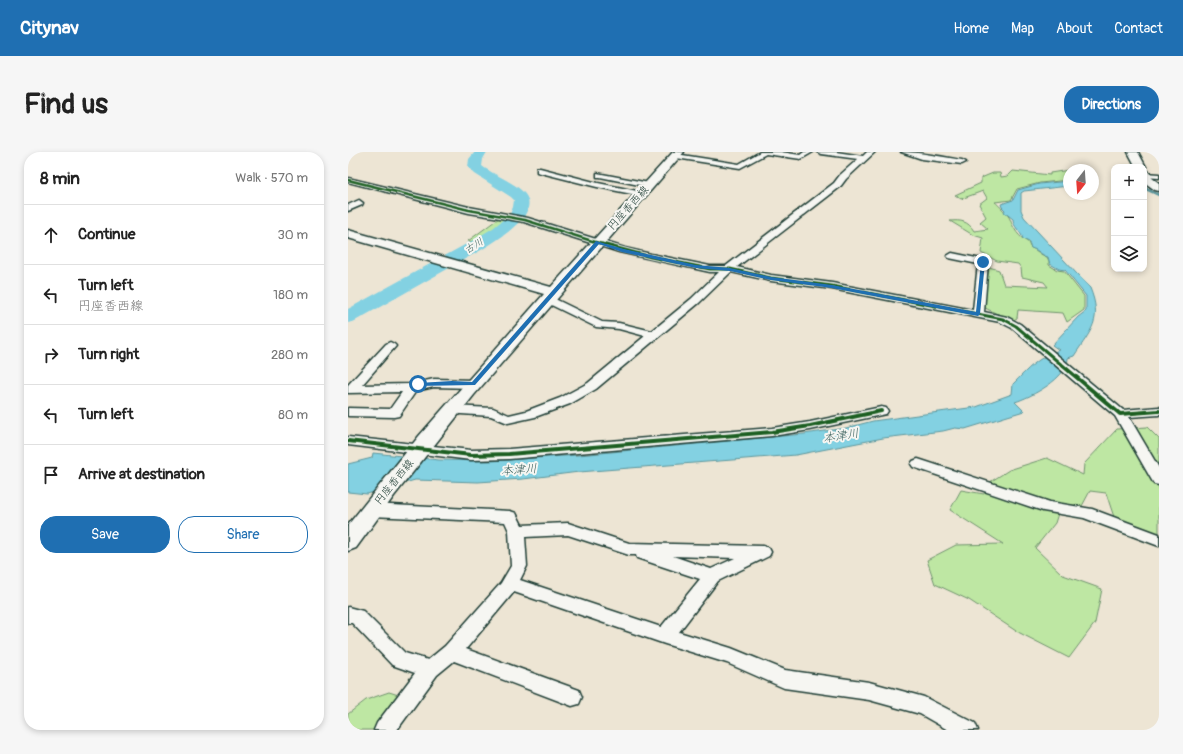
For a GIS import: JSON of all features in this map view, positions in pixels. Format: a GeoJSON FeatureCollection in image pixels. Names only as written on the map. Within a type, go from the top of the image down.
{"type":"FeatureCollection","features":[{"type":"Feature","properties":{"kind":"main road"},"geometry":{"type":"LineString","coordinates":[[1133,152],[1139,164]]}},
{"type":"Feature","properties":{"kind":"main road","name":"円座香西線"},"geometry":{"type":"LineString","coordinates":[[348,542],[371,510],[450,410],[677,154]]}},
{"type":"Feature","properties":{"kind":"main road"},"geometry":{"type":"LineString","coordinates":[[1147,177],[1151,183],[1159,188]]}},
{"type":"Feature","properties":{"kind":"main road"},"geometry":{"type":"LineString","coordinates":[[348,234],[542,291],[550,296]]}},
{"type":"Feature","properties":{"kind":"street"},"geometry":{"type":"LineString","coordinates":[[677,154],[740,166],[766,152],[801,157],[809,152]]}},
{"type":"Feature","properties":{"kind":"street"},"geometry":{"type":"LineString","coordinates":[[821,152],[867,155]]}},
{"type":"Feature","properties":{"kind":"street"},"geometry":{"type":"LineString","coordinates":[[905,152],[922,157],[962,162]]}},
{"type":"Feature","properties":{"kind":"street"},"geometry":{"type":"LineString","coordinates":[[450,410],[493,412],[508,419],[530,414],[571,398],[587,389],[611,372],[653,335],[695,302],[730,269],[837,185],[843,177],[867,155]]}},
{"type":"Feature","properties":{"kind":"street"},"geometry":{"type":"LineString","coordinates":[[540,170],[597,185],[645,189]]}},
{"type":"Feature","properties":{"kind":"street"},"geometry":{"type":"LineString","coordinates":[[1147,174],[1159,176]]}},
{"type":"Feature","properties":{"kind":"street"},"geometry":{"type":"LineString","coordinates":[[600,175],[645,189]]}},
{"type":"Feature","properties":{"kind":"street"},"geometry":{"type":"LineString","coordinates":[[348,180],[407,195],[510,218],[526,220],[622,250],[696,266],[730,269],[771,278],[832,286],[1003,319],[1016,326],[1120,414],[1159,480]]}},
{"type":"Feature","properties":{"kind":"street"},"geometry":{"type":"LineString","coordinates":[[348,208],[359,203]]}},
{"type":"Feature","properties":{"kind":"street"},"geometry":{"type":"LineString","coordinates":[[952,256],[983,262],[978,314]]}},
{"type":"Feature","properties":{"kind":"street"},"geometry":{"type":"LineString","coordinates":[[550,296],[600,325],[619,326],[653,335]]}},
{"type":"Feature","properties":{"kind":"street"},"geometry":{"type":"LineString","coordinates":[[350,389],[390,346]]}},
{"type":"Feature","properties":{"kind":"street"},"geometry":{"type":"LineString","coordinates":[[348,412],[394,413],[411,388],[418,384],[473,384]]}},
{"type":"Feature","properties":{"kind":"street"},"geometry":{"type":"LineString","coordinates":[[350,389],[411,388]]}},
{"type":"Feature","properties":{"kind":"street"},"geometry":{"type":"LineString","coordinates":[[348,441],[471,455],[509,454],[772,432],[810,426],[880,411]]}},
{"type":"Feature","properties":{"kind":"street"},"geometry":{"type":"LineString","coordinates":[[1120,414],[1159,411]]}},
{"type":"Feature","properties":{"kind":"street"},"geometry":{"type":"LineString","coordinates":[[918,464],[1049,507],[1086,513],[1159,540]]}},
{"type":"Feature","properties":{"kind":"street"},"geometry":{"type":"LineString","coordinates":[[371,510],[510,517],[517,531],[519,566],[510,584],[452,652],[430,669],[384,730]]}},
{"type":"Feature","properties":{"kind":"street"},"geometry":{"type":"LineString","coordinates":[[517,531],[568,529],[712,576]]}},
{"type":"Feature","properties":{"kind":"street"},"geometry":{"type":"LineString","coordinates":[[629,549],[763,552],[712,576],[665,636]]}},
{"type":"Feature","properties":{"kind":"street"},"geometry":{"type":"LineString","coordinates":[[510,584],[665,636],[731,656],[784,679],[869,690],[924,706],[968,730]]}},
{"type":"Feature","properties":{"kind":"street"},"geometry":{"type":"LineString","coordinates":[[348,615],[357,616],[399,660],[430,669]]}},
{"type":"Feature","properties":{"kind":"street"},"geometry":{"type":"LineString","coordinates":[[452,652],[572,697]]}},
{"type":"Feature","properties":{"kind":"green space"},"geometry":{"type":"Polygon","coordinates":[[[1013,171],[1050,175],[1050,173],[1063,171],[1063,181],[1040,183],[1017,189],[1011,200],[995,202],[1008,216],[1017,232],[1028,242],[1030,247],[1047,257],[1049,265],[1057,270],[1064,271],[1084,296],[1084,310],[1067,322],[1063,313],[1018,310],[1017,318],[1012,321],[983,307],[989,267],[999,270],[1004,285],[1048,287],[1044,282],[1022,277],[1021,268],[1018,264],[997,261],[981,253],[983,238],[973,235],[950,221],[967,223],[974,231],[988,229],[980,222],[986,217],[979,204],[987,198],[983,191],[961,199],[955,195],[981,183],[981,178],[993,173],[1000,173],[1001,177],[1008,176],[1013,171]]]}},
{"type":"Feature","properties":{"kind":"green space"},"geometry":{"type":"Polygon","coordinates":[[[499,218],[510,220],[477,242],[468,241],[499,218]]]}},
{"type":"Feature","properties":{"kind":"green space"},"geometry":{"type":"Polygon","coordinates":[[[1147,427],[1159,439],[1159,535],[1114,517],[1106,493],[1090,491],[1082,506],[1061,504],[1055,523],[1035,548],[1063,575],[1102,589],[1095,623],[1069,658],[1016,631],[969,600],[935,584],[927,560],[956,545],[1003,544],[950,510],[961,490],[984,494],[990,482],[1009,470],[1047,458],[1083,475],[1084,464],[1117,429],[1147,427]]]}},
{"type":"Feature","properties":{"kind":"green space"},"geometry":{"type":"Polygon","coordinates":[[[389,692],[405,697],[381,730],[348,730],[348,714],[366,700],[389,692]]]}},
{"type":"Feature","properties":{"kind":"water","name":"本津川"},"geometry":{"type":"Polygon","coordinates":[[[1063,182],[1063,187],[1024,191],[1021,193],[1021,210],[1024,217],[1090,288],[1094,299],[1095,317],[1086,339],[1074,356],[1068,358],[1062,373],[1048,386],[1015,402],[1024,411],[965,429],[955,428],[943,431],[883,438],[796,455],[579,472],[523,479],[478,482],[415,480],[367,494],[348,492],[348,464],[372,458],[373,453],[439,460],[491,461],[579,455],[804,434],[846,428],[873,421],[976,407],[1012,394],[1013,384],[1039,360],[1059,350],[1052,345],[1078,317],[1086,311],[1086,296],[1065,270],[1059,269],[1050,264],[1048,257],[1031,248],[1029,242],[1023,239],[1013,222],[1013,219],[1004,212],[1005,210],[1002,207],[1001,204],[1013,200],[1018,190],[1039,184],[1063,182]]]}},
{"type":"Feature","properties":{"kind":"waterway","name":"古川"},"geometry":{"type":"LineString","coordinates":[[348,317],[476,246],[499,231],[517,216],[521,207],[521,199],[511,190],[475,167],[476,159],[481,152]]}},
{"type":"Feature","properties":{"kind":"waterway"},"geometry":{"type":"LineString","coordinates":[[1147,189],[1159,195]]}},
{"type":"Feature","properties":{"kind":"cycle path"},"geometry":{"type":"LineString","coordinates":[[348,180],[469,210],[525,220],[622,250],[651,257],[710,269],[730,269],[771,278],[832,286],[1003,319],[1016,326],[1120,414],[1159,411]]}},
{"type":"Feature","properties":{"kind":"cycle path"},"geometry":{"type":"LineString","coordinates":[[348,441],[471,455],[509,454],[772,432],[810,426],[881,411]]}},
{"type":"Feature","properties":{"kind":"route"},"geometry":{"type":"LineString","coordinates":[[418,384],[473,384],[598,242],[651,257],[710,269],[730,269],[771,278],[832,286],[978,314],[983,262]]}}]}
